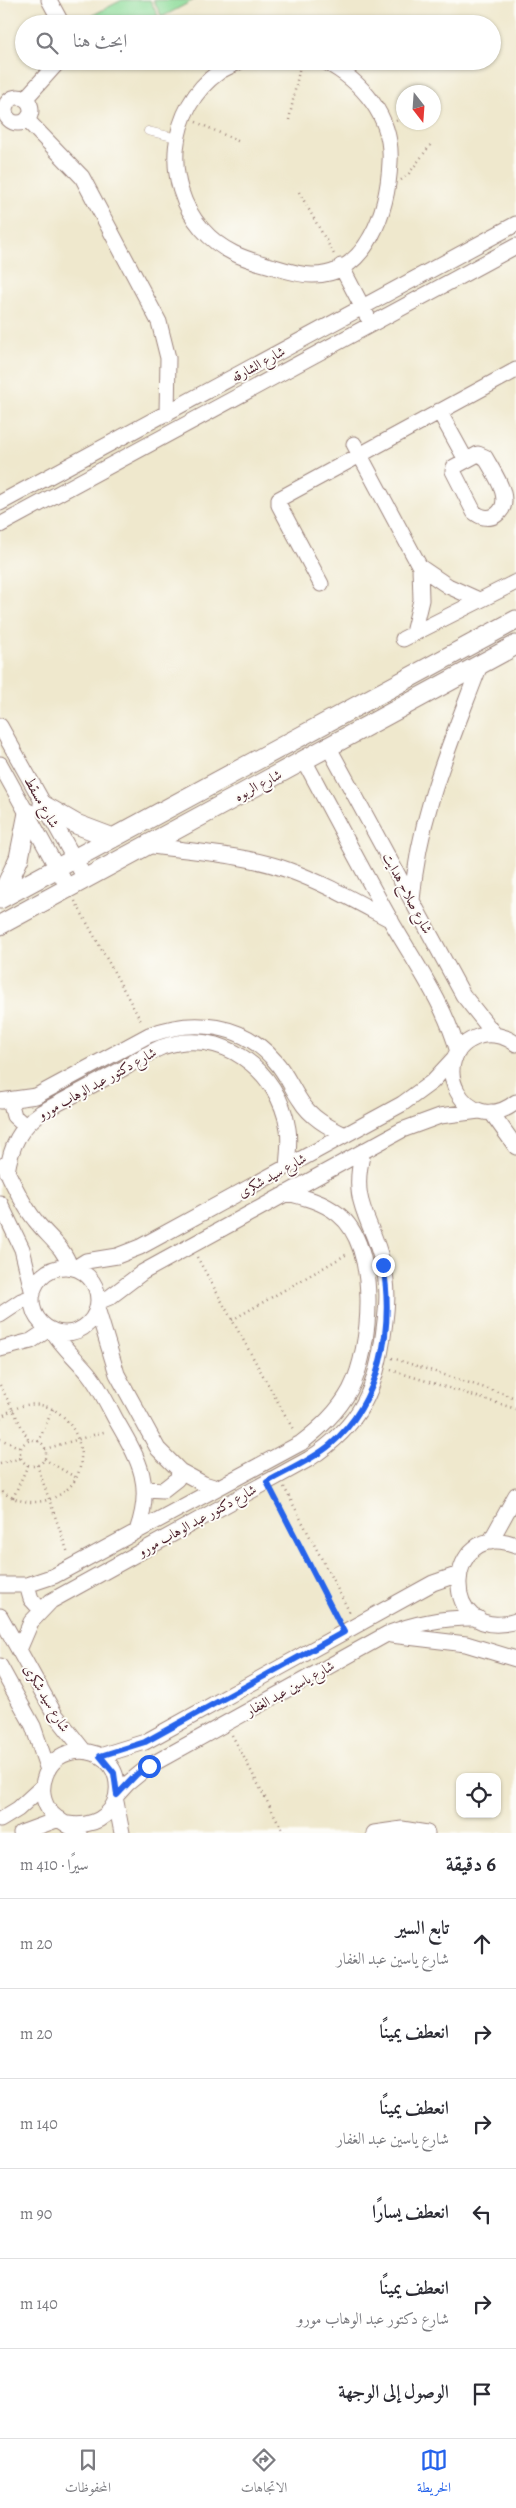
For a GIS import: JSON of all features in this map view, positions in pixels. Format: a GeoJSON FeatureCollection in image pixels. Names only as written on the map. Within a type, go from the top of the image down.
{"type":"FeatureCollection","features":[{"type":"Feature","properties":{"kind":"street"},"geometry":{"type":"LineString","coordinates":[[49,0],[57,15]]}},
{"type":"Feature","properties":{"kind":"street"},"geometry":{"type":"LineString","coordinates":[[27,120],[13,122],[9,119],[5,110],[6,106],[12,99],[25,99],[51,70]]}},
{"type":"Feature","properties":{"kind":"street"},"geometry":{"type":"LineString","coordinates":[[223,70],[198,92],[183,116],[176,138],[175,163],[179,187],[185,202],[202,230],[220,246],[241,259],[296,273],[312,275],[327,273],[342,266],[355,259],[366,248],[373,235],[389,180],[391,153],[386,127],[375,105],[361,86],[340,70]]}},
{"type":"Feature","properties":{"kind":"street"},"geometry":{"type":"LineString","coordinates":[[25,99],[31,107],[27,120]]}},
{"type":"Feature","properties":{"kind":"street"},"geometry":{"type":"LineString","coordinates":[[27,120],[82,177],[159,322],[168,358],[167,414]]}},
{"type":"Feature","properties":{"kind":"street","name":"شارع الشارقه"},"geometry":{"type":"LineString","coordinates":[[0,504],[516,224]]}},
{"type":"Feature","properties":{"kind":"street","name":"شارع الشارقه"},"geometry":{"type":"LineString","coordinates":[[0,525],[516,246]]}},
{"type":"Feature","properties":{"kind":"street"},"geometry":{"type":"LineString","coordinates":[[342,266],[372,324]]}},
{"type":"Feature","properties":{"kind":"street"},"geometry":{"type":"LineString","coordinates":[[321,584],[278,501],[280,497],[357,449],[440,411],[516,370]]}},
{"type":"Feature","properties":{"kind":"street"},"geometry":{"type":"LineString","coordinates":[[440,411],[466,460]]}},
{"type":"Feature","properties":{"kind":"street"},"geometry":{"type":"LineString","coordinates":[[357,449],[420,567],[421,600],[408,636],[516,582]]}},
{"type":"Feature","properties":{"kind":"street"},"geometry":{"type":"LineString","coordinates":[[420,567],[448,586],[479,600]]}},
{"type":"Feature","properties":{"kind":"street","name":"شارع الربوه"},"geometry":{"type":"LineString","coordinates":[[0,899],[516,620]]}},
{"type":"Feature","properties":{"kind":"street","name":"شارع الربوه"},"geometry":{"type":"LineString","coordinates":[[0,925],[516,645]]}},
{"type":"Feature","properties":{"kind":"street"},"geometry":{"type":"LineString","coordinates":[[412,900],[416,862],[425,815],[480,665]]}},
{"type":"Feature","properties":{"kind":"street","name":"شارع مسقط"},"geometry":{"type":"LineString","coordinates":[[0,726],[68,888]]}},
{"type":"Feature","properties":{"kind":"street","name":"شارع صلاح هدايت"},"geometry":{"type":"LineString","coordinates":[[328,746],[462,995],[508,1038]]}},
{"type":"Feature","properties":{"kind":"street","name":"شارع صلاح هدايت"},"geometry":{"type":"LineString","coordinates":[[304,760],[445,1015],[457,1054]]}},
{"type":"Feature","properties":{"kind":"street","name":"شارع مسقط"},"geometry":{"type":"LineString","coordinates":[[0,764],[74,859],[85,878]]}},
{"type":"Feature","properties":{"kind":"street"},"geometry":{"type":"LineString","coordinates":[[0,899],[19,858],[35,809],[113,838]]}},
{"type":"Feature","properties":{"kind":"street"},"geometry":{"type":"LineString","coordinates":[[146,845],[230,857],[287,870],[314,880],[391,920]]}},
{"type":"Feature","properties":{"kind":"street","name":"شارع دكتور عبد الوهاب مورو"},"geometry":{"type":"LineString","coordinates":[[5,1101],[36,1096],[149,1035],[167,1028],[207,1025],[245,1036],[261,1047],[275,1061],[300,1101],[320,1121],[345,1135]]}},
{"type":"Feature","properties":{"kind":"street","name":"شارع سيد شكرى"},"geometry":{"type":"LineString","coordinates":[[72,1268],[86,1261],[117,1256],[140,1247],[418,1094],[474,1038],[508,1038]]}},
{"type":"Feature","properties":{"kind":"street","name":"شارع دكتور عبد الوهاب مورو"},"geometry":{"type":"LineString","coordinates":[[8,1172],[10,1155],[15,1140],[25,1126],[42,1112],[162,1048],[189,1042],[216,1044],[249,1060],[262,1073],[273,1088],[283,1110],[288,1128],[287,1166]]}},
{"type":"Feature","properties":{"kind":"street"},"geometry":{"type":"LineString","coordinates":[[457,1054],[452,1067],[455,1089],[460,1098],[485,1111],[516,1147]]}},
{"type":"Feature","properties":{"kind":"street"},"geometry":{"type":"LineString","coordinates":[[5,1101],[14,1116],[25,1126]]}},
{"type":"Feature","properties":{"kind":"street"},"geometry":{"type":"LineString","coordinates":[[283,1110],[293,1109],[300,1101]]}},
{"type":"Feature","properties":{"kind":"street","name":"شارع سيد شكرى"},"geometry":{"type":"LineString","coordinates":[[98,1305],[143,1272],[286,1193],[421,1122],[440,1116],[502,1110],[516,1102]]}},
{"type":"Feature","properties":{"kind":"street","name":"شارع دكتور عبد الوهاب مورو"},"geometry":{"type":"LineString","coordinates":[[19,1650],[24,1636],[41,1610],[62,1593],[329,1446],[361,1410],[372,1389],[380,1360],[387,1302],[386,1284],[378,1247],[360,1204],[358,1186],[363,1152]]}},
{"type":"Feature","properties":{"kind":"street"},"geometry":{"type":"LineString","coordinates":[[0,1158],[30,1214],[61,1247],[72,1268]]}},
{"type":"Feature","properties":{"kind":"street"},"geometry":{"type":"LineString","coordinates":[[286,1193],[323,1205],[340,1215],[349,1207],[360,1204]]}},
{"type":"Feature","properties":{"kind":"street"},"geometry":{"type":"LineString","coordinates":[[0,1203],[22,1249],[36,1316],[51,1330],[64,1348],[90,1375],[138,1460],[146,1489],[145,1504],[138,1531]]}},
{"type":"Feature","properties":{"kind":"street","name":"شارع دكتور عبد الوهاب مورو"},"geometry":{"type":"LineString","coordinates":[[0,1585],[27,1584],[54,1576],[301,1443],[320,1428],[350,1390],[359,1368],[364,1345],[368,1294],[365,1266],[359,1248],[340,1215]]}},
{"type":"Feature","properties":{"kind":"street"},"geometry":{"type":"LineString","coordinates":[[0,1316],[22,1300],[32,1296],[42,1276],[60,1268],[72,1268],[83,1272],[95,1285],[98,1305],[117,1374],[158,1449],[180,1471],[204,1484],[218,1488]]}},
{"type":"Feature","properties":{"kind":"street"},"geometry":{"type":"LineString","coordinates":[[0,1350],[31,1341],[51,1330],[71,1332],[80,1330],[88,1324],[98,1305]]}},
{"type":"Feature","properties":{"kind":"street"},"geometry":{"type":"LineString","coordinates":[[146,1489],[163,1490],[177,1479],[180,1471]]}},
{"type":"Feature","properties":{"kind":"street"},"geometry":{"type":"LineString","coordinates":[[490,1542],[516,1496]]}},
{"type":"Feature","properties":{"kind":"street"},"geometry":{"type":"LineString","coordinates":[[478,1618],[468,1610],[461,1599],[458,1586],[459,1574],[470,1553],[490,1542],[502,1541],[516,1545]]}},
{"type":"Feature","properties":{"kind":"street","name":"شارع ياسين عبد الغفار"},"geometry":{"type":"LineString","coordinates":[[100,1756],[145,1742],[433,1583],[459,1574]]}},
{"type":"Feature","properties":{"kind":"street"},"geometry":{"type":"LineString","coordinates":[[27,1584],[31,1599],[41,1610]]}},
{"type":"Feature","properties":{"kind":"street","name":"شارع سيد شكرى"},"geometry":{"type":"LineString","coordinates":[[0,1616],[54,1714],[84,1751]]}},
{"type":"Feature","properties":{"kind":"street","name":"شارع ياسين عبد الغفار"},"geometry":{"type":"LineString","coordinates":[[116,1798],[137,1774],[149,1766],[386,1634],[431,1620],[478,1618],[486,1622],[510,1622]]}},
{"type":"Feature","properties":{"kind":"street"},"geometry":{"type":"LineString","coordinates":[[510,1622],[516,1634]]}},
{"type":"Feature","properties":{"kind":"street"},"geometry":{"type":"LineString","coordinates":[[386,1634],[457,1643],[516,1659]]}},
{"type":"Feature","properties":{"kind":"street","name":"شارع سيد شكرى"},"geometry":{"type":"LineString","coordinates":[[0,1666],[36,1733],[48,1770]]}},
{"type":"Feature","properties":{"kind":"street"},"geometry":{"type":"LineString","coordinates":[[0,1820],[18,1809],[42,1786],[48,1770],[57,1759],[84,1751],[100,1756],[114,1773],[122,1833]]}},
{"type":"Feature","properties":{"kind":"street"},"geometry":{"type":"LineString","coordinates":[[42,1786],[44,1799],[50,1810],[69,1826]]}},
{"type":"Feature","properties":{"kind":"street"},"geometry":{"type":"LineString","coordinates":[[21,1833],[91,1824],[110,1812],[116,1798]]}},
{"type":"Feature","properties":{"kind":"street"},"geometry":{"type":"LineString","coordinates":[[374,1833],[402,1829],[427,1833]]}},
{"type":"Feature","properties":{"kind":"lane"},"geometry":{"type":"LineString","coordinates":[[148,131],[176,138]]}},
{"type":"Feature","properties":{"kind":"path"},"geometry":{"type":"LineString","coordinates":[[289,120],[299,70]]}},
{"type":"Feature","properties":{"kind":"path"},"geometry":{"type":"LineString","coordinates":[[183,116],[240,142]]}},
{"type":"Feature","properties":{"kind":"path"},"geometry":{"type":"LineString","coordinates":[[389,180],[400,180],[408,175],[430,144]]}},
{"type":"Feature","properties":{"kind":"path"},"geometry":{"type":"LineString","coordinates":[[299,192],[342,266]]}},
{"type":"Feature","properties":{"kind":"path"},"geometry":{"type":"LineString","coordinates":[[68,888],[149,1035]]}},
{"type":"Feature","properties":{"kind":"path"},"geometry":{"type":"LineString","coordinates":[[190,1246],[301,1443]]}},
{"type":"Feature","properties":{"kind":"path"},"geometry":{"type":"LineString","coordinates":[[232,1320],[359,1248]]}},
{"type":"Feature","properties":{"kind":"path"},"geometry":{"type":"LineString","coordinates":[[380,1360],[516,1398]]}},
{"type":"Feature","properties":{"kind":"path"},"geometry":{"type":"LineString","coordinates":[[380,1360],[516,1409]]}},
{"type":"Feature","properties":{"kind":"path"},"geometry":{"type":"LineString","coordinates":[[0,1385],[28,1441]]}},
{"type":"Feature","properties":{"kind":"path"},"geometry":{"type":"LineString","coordinates":[[0,1418],[13,1409],[29,1405],[53,1409],[72,1425],[79,1439],[81,1463],[75,1477],[63,1491],[47,1500],[30,1502],[13,1498],[0,1490]]}},
{"type":"Feature","properties":{"kind":"path"},"geometry":{"type":"LineString","coordinates":[[38,1442],[53,1409]]}},
{"type":"Feature","properties":{"kind":"path"},"geometry":{"type":"LineString","coordinates":[[45,1450],[120,1427]]}},
{"type":"Feature","properties":{"kind":"path"},"geometry":{"type":"LineString","coordinates":[[0,1439],[21,1448]]}},
{"type":"Feature","properties":{"kind":"path"},"geometry":{"type":"LineString","coordinates":[[28,1441],[38,1442],[45,1450],[44,1459],[37,1466]]}},
{"type":"Feature","properties":{"kind":"path"},"geometry":{"type":"LineString","coordinates":[[28,1441],[21,1448],[21,1458],[28,1465],[37,1466]]}},
{"type":"Feature","properties":{"kind":"path"},"geometry":{"type":"LineString","coordinates":[[0,1464],[21,1458]]}},
{"type":"Feature","properties":{"kind":"path"},"geometry":{"type":"LineString","coordinates":[[44,1459],[75,1477]]}},
{"type":"Feature","properties":{"kind":"path"},"geometry":{"type":"LineString","coordinates":[[13,1498],[28,1465]]}},
{"type":"Feature","properties":{"kind":"path"},"geometry":{"type":"LineString","coordinates":[[37,1466],[47,1500],[73,1566]]}},
{"type":"Feature","properties":{"kind":"path"},"geometry":{"type":"LineString","coordinates":[[272,1479],[350,1629]]}},
{"type":"Feature","properties":{"kind":"path"},"geometry":{"type":"LineString","coordinates":[[272,1479],[350,1629]]}},
{"type":"Feature","properties":{"kind":"path"},"geometry":{"type":"LineString","coordinates":[[226,1724],[284,1833]]}},
{"type":"Feature","properties":{"kind":"green space"},"geometry":{"type":"Polygon","coordinates":[[[122,0],[150,0],[158,15],[93,15],[122,0]]]}},
{"type":"Feature","properties":{"kind":"green space"},"geometry":{"type":"Polygon","coordinates":[[[153,0],[194,0],[166,15],[161,15],[153,0]]]}},
{"type":"Feature","properties":{"kind":"route"},"geometry":{"type":"LineString","coordinates":[[149,1766],[137,1774],[117,1795],[118,1784],[114,1773],[108,1763],[100,1756],[115,1753],[145,1742],[344,1632],[267,1482],[329,1446],[361,1410],[372,1389],[381,1354],[387,1302],[383,1265]]}}]}
